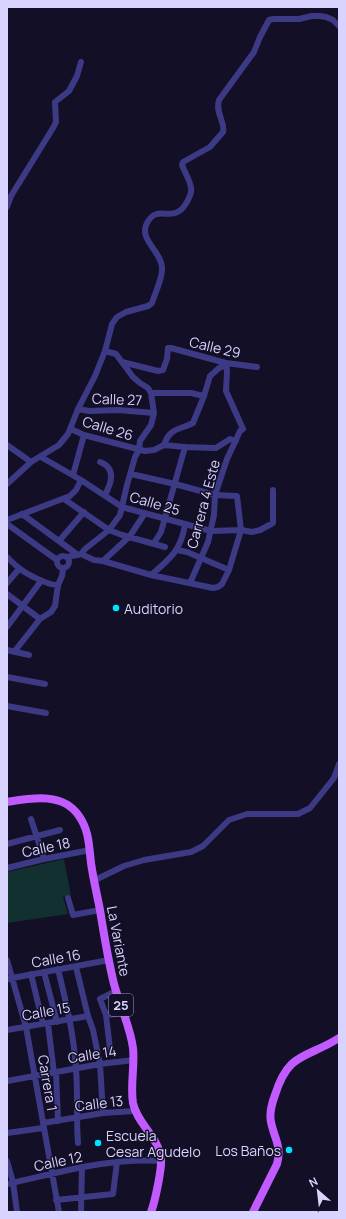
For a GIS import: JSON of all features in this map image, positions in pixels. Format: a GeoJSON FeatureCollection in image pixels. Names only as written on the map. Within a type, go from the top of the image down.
{"type":"FeatureCollection","features":[{"type":"Feature","properties":{"kind":"main road","name":"La Variante"},"geometry":{"type":"LineString","coordinates":[[7,802],[39,798],[62,801],[72,808],[85,826],[89,840],[94,880],[109,960],[116,990],[132,1042],[134,1060],[132,1095],[135,1111],[157,1146],[162,1161]]}},
{"type":"Feature","properties":{"kind":"main road"},"geometry":{"type":"LineString","coordinates":[[253,1212],[279,1157],[278,1141],[270,1117],[276,1092],[284,1073],[297,1058],[339,1038]]}},
{"type":"Feature","properties":{"kind":"main road"},"geometry":{"type":"LineString","coordinates":[[151,1212],[162,1161]]}},
{"type":"Feature","properties":{"kind":"street"},"geometry":{"type":"LineString","coordinates":[[7,484],[32,462],[64,440],[71,429],[78,409],[95,376],[105,351],[112,324],[117,317],[126,312],[148,306],[152,303],[162,269],[161,262],[146,237],[145,229],[147,223],[154,215],[159,213],[173,214],[182,210],[185,205],[190,196],[191,188],[182,165],[183,162],[210,148],[224,130],[218,115],[217,106],[219,100],[254,52],[267,23],[273,18],[299,19],[320,16],[333,20],[339,26]]}},
{"type":"Feature","properties":{"kind":"street"},"geometry":{"type":"LineString","coordinates":[[7,207],[11,196],[53,128],[56,122],[55,102],[69,91],[77,76],[81,62]]}},
{"type":"Feature","properties":{"kind":"street","name":"Calle 29"},"geometry":{"type":"LineString","coordinates":[[122,362],[163,370],[167,360],[168,348],[171,348],[226,364],[258,367]]}},
{"type":"Feature","properties":{"kind":"street"},"geometry":{"type":"LineString","coordinates":[[57,560],[60,557],[80,554],[109,530],[120,514],[135,457],[139,450],[140,441],[151,425],[154,413],[152,393],[148,388],[133,377],[116,354],[105,351]]}},
{"type":"Feature","properties":{"kind":"street"},"geometry":{"type":"LineString","coordinates":[[164,445],[174,430],[193,423],[210,376],[226,364]]}},
{"type":"Feature","properties":{"kind":"street","name":"Carrera 4 Este"},"geometry":{"type":"LineString","coordinates":[[190,583],[208,542],[215,495],[227,459],[240,431],[243,429],[226,391],[226,364]]}},
{"type":"Feature","properties":{"kind":"street"},"geometry":{"type":"LineString","coordinates":[[152,393],[191,393],[204,396]]}},
{"type":"Feature","properties":{"kind":"street","name":"Calle 27"},"geometry":{"type":"LineString","coordinates":[[78,409],[89,411],[118,410],[154,413]]}},
{"type":"Feature","properties":{"kind":"street","name":"Calle 26"},"geometry":{"type":"LineString","coordinates":[[71,429],[84,435],[139,450]]}},
{"type":"Feature","properties":{"kind":"street"},"geometry":{"type":"LineString","coordinates":[[72,475],[84,435]]}},
{"type":"Feature","properties":{"kind":"street"},"geometry":{"type":"LineString","coordinates":[[139,450],[154,450],[164,445],[216,448],[230,439],[236,441]]}},
{"type":"Feature","properties":{"kind":"street"},"geometry":{"type":"LineString","coordinates":[[7,445],[32,462]]}},
{"type":"Feature","properties":{"kind":"street"},"geometry":{"type":"LineString","coordinates":[[154,543],[161,532],[184,447]]}},
{"type":"Feature","properties":{"kind":"street","name":"Calle 25"},"geometry":{"type":"LineString","coordinates":[[41,457],[81,480],[122,507],[210,531],[241,530],[248,532],[260,530],[273,523],[273,490]]}},
{"type":"Feature","properties":{"kind":"street"},"geometry":{"type":"LineString","coordinates":[[100,462],[108,465],[110,469],[110,485],[105,495]]}},
{"type":"Feature","properties":{"kind":"street"},"geometry":{"type":"LineString","coordinates":[[22,514],[59,541],[80,554],[94,560],[103,561],[151,575],[213,588],[222,584],[229,570],[241,530],[237,496],[215,495],[131,474]]}},
{"type":"Feature","properties":{"kind":"street"},"geometry":{"type":"LineString","coordinates":[[7,520],[70,496],[76,490],[81,480]]}},
{"type":"Feature","properties":{"kind":"street"},"geometry":{"type":"LineString","coordinates":[[64,498],[109,530],[122,535],[165,546]]}},
{"type":"Feature","properties":{"kind":"street"},"geometry":{"type":"LineString","coordinates":[[59,541],[84,512]]}},
{"type":"Feature","properties":{"kind":"street"},"geometry":{"type":"LineString","coordinates":[[103,561],[130,536],[145,513]]}},
{"type":"Feature","properties":{"kind":"street"},"geometry":{"type":"LineString","coordinates":[[7,524],[57,560],[57,564],[63,569]]}},
{"type":"Feature","properties":{"kind":"street"},"geometry":{"type":"LineString","coordinates":[[151,575],[177,550],[183,537],[185,525]]}},
{"type":"Feature","properties":{"kind":"street"},"geometry":{"type":"LineString","coordinates":[[177,550],[229,570]]}},
{"type":"Feature","properties":{"kind":"street"},"geometry":{"type":"LineString","coordinates":[[7,557],[19,569],[41,580],[58,585]]}},
{"type":"Feature","properties":{"kind":"street"},"geometry":{"type":"LineString","coordinates":[[63,569],[69,566],[70,560],[67,557]]}},
{"type":"Feature","properties":{"kind":"street"},"geometry":{"type":"LineString","coordinates":[[7,583],[19,569]]}},
{"type":"Feature","properties":{"kind":"street"},"geometry":{"type":"LineString","coordinates":[[14,652],[40,620],[51,612],[55,606],[58,585],[63,569]]}},
{"type":"Feature","properties":{"kind":"street"},"geometry":{"type":"LineString","coordinates":[[7,627],[41,580]]}},
{"type":"Feature","properties":{"kind":"street"},"geometry":{"type":"LineString","coordinates":[[7,594],[23,605],[40,620]]}},
{"type":"Feature","properties":{"kind":"street"},"geometry":{"type":"LineString","coordinates":[[7,650],[29,655]]}},
{"type":"Feature","properties":{"kind":"street"},"geometry":{"type":"LineString","coordinates":[[7,677],[45,684]]}},
{"type":"Feature","properties":{"kind":"street"},"geometry":{"type":"LineString","coordinates":[[7,706],[46,713]]}},
{"type":"Feature","properties":{"kind":"street"},"geometry":{"type":"LineString","coordinates":[[94,880],[124,866],[144,860],[191,852],[203,846],[229,820],[247,814],[298,814],[310,808],[334,778],[339,764]]}},
{"type":"Feature","properties":{"kind":"street"},"geometry":{"type":"LineString","coordinates":[[31,818],[44,859]]}},
{"type":"Feature","properties":{"kind":"street"},"geometry":{"type":"LineString","coordinates":[[7,844],[60,830]]}},
{"type":"Feature","properties":{"kind":"street","name":"Calle 18"},"geometry":{"type":"LineString","coordinates":[[7,868],[90,850]]}},
{"type":"Feature","properties":{"kind":"street"},"geometry":{"type":"LineString","coordinates":[[68,898],[72,915],[100,910]]}},
{"type":"Feature","properties":{"kind":"street","name":"Carrera 1"},"geometry":{"type":"LineString","coordinates":[[7,960],[10,978],[26,1027],[59,1212]]}},
{"type":"Feature","properties":{"kind":"street","name":"Calle 16"},"geometry":{"type":"LineString","coordinates":[[10,978],[109,960]]}},
{"type":"Feature","properties":{"kind":"street"},"geometry":{"type":"LineString","coordinates":[[76,967],[93,1030],[100,1064],[103,1113]]}},
{"type":"Feature","properties":{"kind":"street"},"geometry":{"type":"LineString","coordinates":[[58,969],[71,1020],[76,1069],[76,1117],[78,1142]]}},
{"type":"Feature","properties":{"kind":"street"},"geometry":{"type":"LineString","coordinates":[[44,972],[57,1022]]}},
{"type":"Feature","properties":{"kind":"street"},"geometry":{"type":"LineString","coordinates":[[31,974],[46,1024],[55,1072],[58,1121]]}},
{"type":"Feature","properties":{"kind":"street"},"geometry":{"type":"LineString","coordinates":[[110,1049],[106,1016],[100,999],[116,990]]}},
{"type":"Feature","properties":{"kind":"street"},"geometry":{"type":"LineString","coordinates":[[106,1016],[124,1013]]}},
{"type":"Feature","properties":{"kind":"street","name":"Calle 15"},"geometry":{"type":"LineString","coordinates":[[7,1030],[88,1016]]}},
{"type":"Feature","properties":{"kind":"street","name":"Calle 14"},"geometry":{"type":"LineString","coordinates":[[7,1081],[100,1064],[134,1060]]}},
{"type":"Feature","properties":{"kind":"street","name":"Calle 13"},"geometry":{"type":"LineString","coordinates":[[7,1133],[43,1126],[76,1117],[103,1113],[135,1111]]}},
{"type":"Feature","properties":{"kind":"street","name":"Calle 12"},"geometry":{"type":"LineString","coordinates":[[10,1183],[82,1167],[117,1162],[147,1160],[162,1161]]}},
{"type":"Feature","properties":{"kind":"street"},"geometry":{"type":"LineString","coordinates":[[7,1161],[10,1183],[18,1212]]}},
{"type":"Feature","properties":{"kind":"street"},"geometry":{"type":"LineString","coordinates":[[56,1200],[113,1194],[117,1162]]}},
{"type":"Feature","properties":{"kind":"street"},"geometry":{"type":"LineString","coordinates":[[81,1212],[82,1167]]}},
{"type":"Feature","properties":{"kind":"green space"},"geometry":{"type":"Polygon","coordinates":[[[64,859],[71,895],[63,897],[68,914],[7,923],[7,872],[64,859]]]}},
{"type":"Feature","properties":{"kind":"place","name":"Auditorio"},"geometry":{"type":"Point","coordinates":[116,608]}},
{"type":"Feature","properties":{"kind":"place","name":"Escuela Cesar Agudelo"},"geometry":{"type":"Point","coordinates":[98,1143]}},
{"type":"Feature","properties":{"kind":"place","name":"Los Baños"},"geometry":{"type":"Point","coordinates":[289,1150]}}]}
